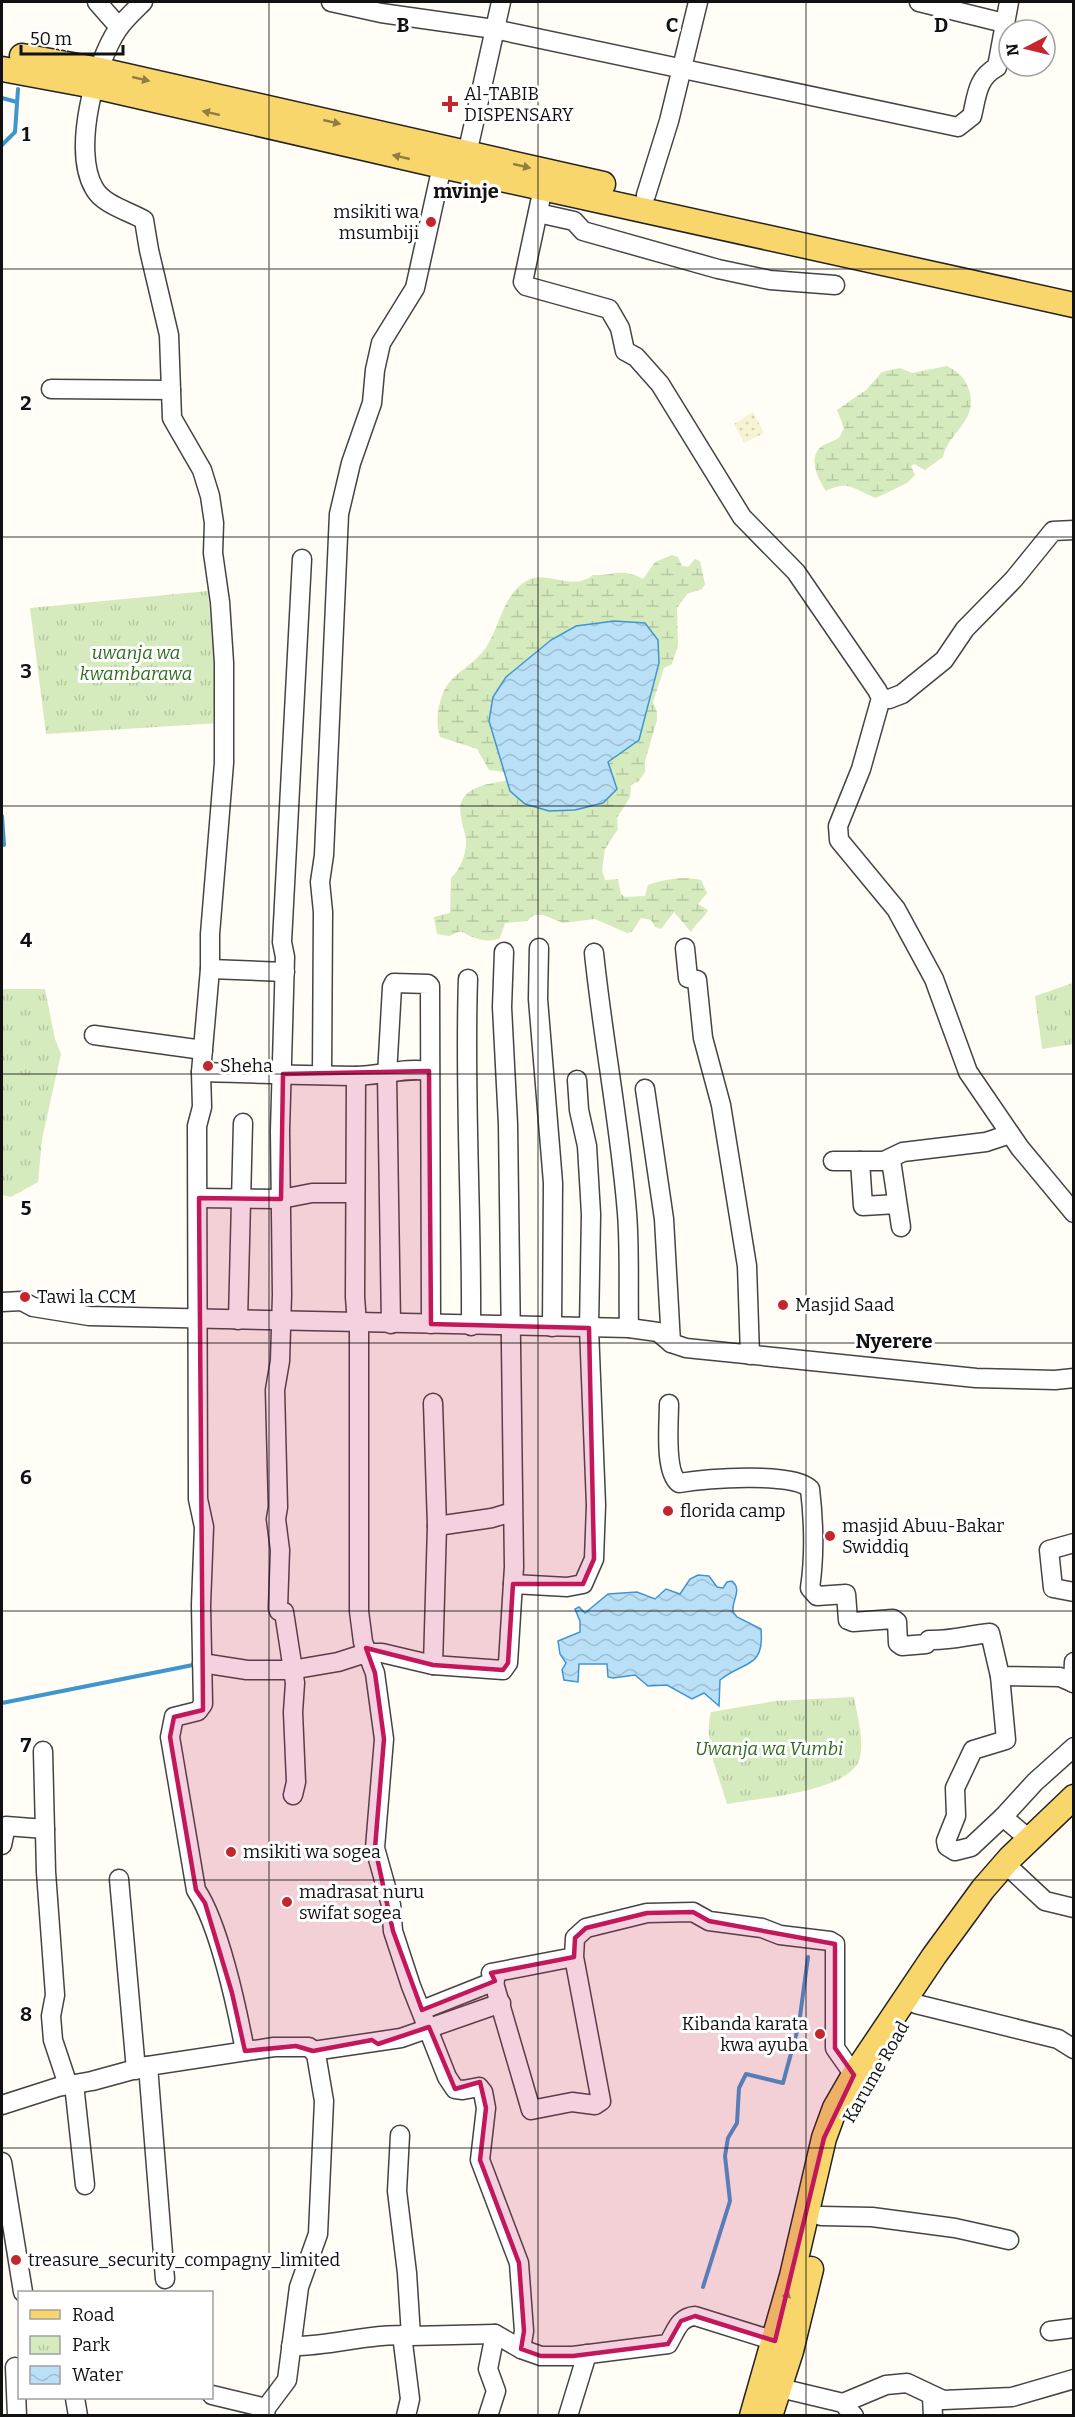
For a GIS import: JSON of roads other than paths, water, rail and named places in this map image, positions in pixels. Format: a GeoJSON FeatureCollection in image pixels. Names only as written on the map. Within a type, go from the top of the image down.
{"type":"FeatureCollection","features":[{"type":"Feature","properties":{"kind":"main road"},"geometry":{"type":"LineString","coordinates":[[2,53],[97,78],[457,163],[543,188],[1074,305]]}},
{"type":"Feature","properties":{"kind":"main road"},"geometry":{"type":"LineString","coordinates":[[2,69],[97,78]]}},
{"type":"Feature","properties":{"kind":"main road"},"geometry":{"type":"LineString","coordinates":[[457,163],[646,195],[1074,288]]}},
{"type":"Feature","properties":{"kind":"main road"},"geometry":{"type":"LineString","coordinates":[[752,2415],[777,2353],[824,2138],[835,2108],[854,2075],[969,1908],[1010,1858],[1074,1797]]}},
{"type":"Feature","properties":{"kind":"main road","name":"Karume Road"},"geometry":{"type":"LineString","coordinates":[[770,2415],[780,2388],[777,2353],[821,2216],[837,2142],[847,2115],[916,2004],[1014,1872],[1074,1815]]}},
{"type":"Feature","properties":{"kind":"street"},"geometry":{"type":"LineString","coordinates":[[97,2],[119,27]]}},
{"type":"Feature","properties":{"kind":"street"},"geometry":{"type":"LineString","coordinates":[[143,2],[119,27],[97,78],[86,132],[90,178],[95,190],[110,203],[144,220],[148,250],[169,335],[172,418],[202,470],[210,496],[214,523],[213,553],[220,602],[224,663],[224,763],[201,1072],[202,1107],[197,1126],[199,1198],[198,1499],[204,1527],[202,1709],[174,1717],[170,1737],[195,1890],[205,1903],[232,1993],[244,2050]]}},
{"type":"Feature","properties":{"kind":"street"},"geometry":{"type":"LineString","coordinates":[[331,2],[381,7],[494,29],[958,127],[972,116],[980,81],[986,73],[997,67]]}},
{"type":"Feature","properties":{"kind":"street"},"geometry":{"type":"LineString","coordinates":[[322,1075],[323,912],[320,882],[324,855],[339,514],[351,463],[372,403],[375,370],[381,343],[415,288],[457,163],[501,2]]}},
{"type":"Feature","properties":{"kind":"street"},"geometry":{"type":"LineString","coordinates":[[646,195],[669,121],[698,2]]}},
{"type":"Feature","properties":{"kind":"street"},"geometry":{"type":"LineString","coordinates":[[919,2],[997,21]]}},
{"type":"Feature","properties":{"kind":"street"},"geometry":{"type":"LineString","coordinates":[[1005,18],[1010,2]]}},
{"type":"Feature","properties":{"kind":"street"},"geometry":{"type":"LineString","coordinates":[[543,188],[523,282],[530,287],[609,309],[620,328],[625,351],[636,357],[660,384],[742,517],[796,572],[881,698],[889,699],[902,694],[944,660],[965,629],[1014,579],[1053,531],[1074,530]]}},
{"type":"Feature","properties":{"kind":"street"},"geometry":{"type":"LineString","coordinates":[[538,213],[574,221],[583,231],[718,268],[770,280],[835,285]]}},
{"type":"Feature","properties":{"kind":"street"},"geometry":{"type":"LineString","coordinates":[[51,389],[171,390]]}},
{"type":"Feature","properties":{"kind":"street"},"geometry":{"type":"LineString","coordinates":[[293,1795],[296,1782],[293,1676],[284,1612],[279,1611],[278,1608],[280,1550],[276,1519],[278,1507],[275,1390],[280,1361],[285,972],[282,942],[302,559]]}},
{"type":"Feature","properties":{"kind":"street"},"geometry":{"type":"LineString","coordinates":[[881,698],[861,769],[838,826],[839,840],[896,909],[934,979],[968,1072],[1010,1134],[1074,1213]]}},
{"type":"Feature","properties":{"kind":"street"},"geometry":{"type":"LineString","coordinates":[[539,948],[538,999],[553,1173],[552,1327]]}},
{"type":"Feature","properties":{"kind":"street"},"geometry":{"type":"LineString","coordinates":[[684,948],[688,978],[697,980],[703,1038],[721,1105],[746,1256],[750,1355]]}},
{"type":"Feature","properties":{"kind":"street"},"geometry":{"type":"LineString","coordinates":[[202,1667],[293,1676],[366,1653],[382,1653],[433,1665],[503,1670],[507,1668],[513,1584],[508,1124],[502,1007],[504,952]]}},
{"type":"Feature","properties":{"kind":"street"},"geometry":{"type":"LineString","coordinates":[[594,953],[603,1036],[616,1112],[627,1215],[629,1329]]}},
{"type":"Feature","properties":{"kind":"street"},"geometry":{"type":"LineString","coordinates":[[210,969],[285,972]]}},
{"type":"Feature","properties":{"kind":"street"},"geometry":{"type":"LineString","coordinates":[[468,979],[466,1058],[471,1186],[471,1326]]}},
{"type":"Feature","properties":{"kind":"street"},"geometry":{"type":"LineString","coordinates":[[391,1324],[387,1075],[392,987],[394,983],[400,982],[430,986],[431,1324]]}},
{"type":"Feature","properties":{"kind":"street"},"geometry":{"type":"LineString","coordinates":[[94,1035],[203,1050]]}},
{"type":"Feature","properties":{"kind":"street"},"geometry":{"type":"LineString","coordinates":[[201,1072],[356,1076],[387,1075],[414,1069],[429,1071]]}},
{"type":"Feature","properties":{"kind":"street"},"geometry":{"type":"LineString","coordinates":[[356,1076],[355,1297],[358,1324],[358,1579],[360,1619],[366,1653],[375,1673],[384,1739],[375,1848],[391,1905],[393,1931],[411,1986],[447,2077],[455,2089],[479,2087],[485,2099],[480,2160],[519,2263],[524,2331],[521,2349]]}},
{"type":"Feature","properties":{"kind":"street"},"geometry":{"type":"LineString","coordinates":[[513,1584],[567,1587],[583,1584],[594,1560],[596,1505],[589,1328],[591,1214],[587,1146],[579,1110],[577,1080]]}},
{"type":"Feature","properties":{"kind":"street"},"geometry":{"type":"LineString","coordinates":[[645,1089],[664,1219],[671,1343]]}},
{"type":"Feature","properties":{"kind":"street"},"geometry":{"type":"LineString","coordinates":[[238,1320],[243,1199],[243,1123]]}},
{"type":"Feature","properties":{"kind":"street"},"geometry":{"type":"LineString","coordinates":[[833,1161],[891,1160],[903,1152],[986,1142],[1010,1134]]}},
{"type":"Feature","properties":{"kind":"street"},"geometry":{"type":"LineString","coordinates":[[891,1160],[902,1227]]}},
{"type":"Feature","properties":{"kind":"street"},"geometry":{"type":"LineString","coordinates":[[860,1161],[863,1206],[897,1203]]}},
{"type":"Feature","properties":{"kind":"street"},"geometry":{"type":"LineString","coordinates":[[199,1198],[281,1198],[312,1193],[355,1193]]}},
{"type":"Feature","properties":{"kind":"street"},"geometry":{"type":"LineString","coordinates":[[10,1302],[89,1316],[629,1329],[658,1332],[671,1343],[681,1347],[750,1355],[976,1378],[1055,1380],[1074,1378]]}},
{"type":"Feature","properties":{"kind":"street"},"geometry":{"type":"LineString","coordinates":[[433,1402],[437,1526],[433,1665]]}},
{"type":"Feature","properties":{"kind":"street"},"geometry":{"type":"LineString","coordinates":[[669,1404],[669,1448],[675,1480],[679,1483],[708,1478],[745,1477],[799,1482],[810,1489],[814,1522],[814,1558],[810,1588],[818,1596],[846,1594],[848,1620],[853,1622],[893,1619],[897,1622],[898,1643],[902,1646],[990,1633],[1000,1677],[1006,1740],[973,1750],[955,1788],[956,1816],[946,1840],[947,1846],[955,1851],[971,1847],[1035,1782],[1074,1747]]}},
{"type":"Feature","properties":{"kind":"street"},"geometry":{"type":"LineString","coordinates":[[437,1526],[492,1518],[512,1512]]}},
{"type":"Feature","properties":{"kind":"street"},"geometry":{"type":"LineString","coordinates":[[1074,1543],[1049,1550],[1053,1588],[1074,1593]]}},
{"type":"Feature","properties":{"kind":"street"},"geometry":{"type":"LineString","coordinates":[[1000,1677],[1060,1677],[1073,1683],[1074,1662]]}},
{"type":"Feature","properties":{"kind":"street"},"geometry":{"type":"LineString","coordinates":[[43,1751],[45,1830],[55,1995],[51,2016],[53,2040],[71,2085],[85,2185]]}},
{"type":"Feature","properties":{"kind":"street"},"geometry":{"type":"LineString","coordinates":[[1003,1817],[1029,1839]]}},
{"type":"Feature","properties":{"kind":"street"},"geometry":{"type":"LineString","coordinates":[[2,1845],[6,1826],[45,1830]]}},
{"type":"Feature","properties":{"kind":"street"},"geometry":{"type":"LineString","coordinates":[[1014,1872],[1045,1901],[1074,1908]]}},
{"type":"Feature","properties":{"kind":"street"},"geometry":{"type":"LineString","coordinates":[[119,1879],[165,2278]]}},
{"type":"Feature","properties":{"kind":"street"},"geometry":{"type":"LineString","coordinates":[[574,1957],[490,1973],[495,1982],[531,2110],[572,2102],[595,2105],[601,2101],[574,1957],[575,1938],[586,1928],[647,1913],[693,1912],[709,1921],[830,1941],[835,1944],[835,2048],[854,2075]]}},
{"type":"Feature","properties":{"kind":"street"},"geometry":{"type":"LineString","coordinates":[[422,2010],[495,1982]]}},
{"type":"Feature","properties":{"kind":"street"},"geometry":{"type":"LineString","coordinates":[[313,2051],[372,2041],[378,2044],[501,2003]]}},
{"type":"Feature","properties":{"kind":"street"},"geometry":{"type":"LineString","coordinates":[[916,2004],[1058,2038],[1074,2049]]}},
{"type":"Feature","properties":{"kind":"street"},"geometry":{"type":"LineString","coordinates":[[2,2105],[142,2068],[244,2050],[296,2046],[309,2047],[316,2054],[324,2101],[318,2234],[299,2287],[287,2380],[266,2412],[213,2395]]}},
{"type":"Feature","properties":{"kind":"street"},"geometry":{"type":"LineString","coordinates":[[400,2134],[397,2191],[407,2273],[410,2399],[406,2415]]}},
{"type":"Feature","properties":{"kind":"street"},"geometry":{"type":"LineString","coordinates":[[2,2163],[23,2291]]}},
{"type":"Feature","properties":{"kind":"street"},"geometry":{"type":"LineString","coordinates":[[821,2216],[872,2217],[955,2228],[1009,2240]]}},
{"type":"Feature","properties":{"kind":"street"},"geometry":{"type":"LineString","coordinates":[[291,2346],[327,2344],[375,2336],[495,2334],[521,2349],[541,2356],[587,2354],[668,2344],[681,2321],[695,2316],[777,2353]]}},
{"type":"Feature","properties":{"kind":"street"},"geometry":{"type":"LineString","coordinates":[[1050,2331],[1074,2328]]}},
{"type":"Feature","properties":{"kind":"street"},"geometry":{"type":"LineString","coordinates":[[488,2415],[496,2391],[488,2369],[495,2334]]}},
{"type":"Feature","properties":{"kind":"street"},"geometry":{"type":"LineString","coordinates":[[568,2415],[587,2354]]}},
{"type":"Feature","properties":{"kind":"street"},"geometry":{"type":"LineString","coordinates":[[12,2367],[17,2415]]}},
{"type":"Feature","properties":{"kind":"street"},"geometry":{"type":"LineString","coordinates":[[780,2388],[849,2409],[885,2385],[907,2383],[932,2397],[943,2400],[1012,2397],[1074,2379]]}},
{"type":"Feature","properties":{"kind":"street"},"geometry":{"type":"LineString","coordinates":[[932,2397],[933,2415]]}},
{"type":"Feature","properties":{"kind":"street"},"geometry":{"type":"LineString","coordinates":[[75,2399],[78,2415]]}},
{"type":"Feature","properties":{"kind":"water"},"geometry":{"type":"Polygon","coordinates":[[[614,621],[645,623],[658,640],[659,663],[639,740],[608,762],[617,789],[603,803],[575,810],[549,811],[525,804],[510,791],[489,721],[493,697],[506,677],[551,640],[576,626],[614,621]]]}},
{"type":"Feature","properties":{"kind":"water"},"geometry":{"type":"Polygon","coordinates":[[[698,1575],[709,1576],[717,1587],[723,1588],[727,1582],[732,1581],[737,1588],[733,1612],[737,1617],[761,1629],[760,1651],[756,1658],[720,1680],[719,1706],[704,1693],[692,1699],[667,1685],[648,1686],[635,1675],[608,1677],[607,1664],[579,1664],[578,1682],[564,1680],[562,1670],[566,1663],[560,1654],[558,1641],[580,1632],[580,1621],[575,1609],[579,1607],[585,1613],[608,1594],[637,1592],[655,1599],[666,1589],[680,1594],[690,1579],[698,1575]]]}},
{"type":"Feature","properties":{"kind":"waterway"},"geometry":{"type":"LineString","coordinates":[[2,145],[15,132],[18,89]]}},
{"type":"Feature","properties":{"kind":"waterway"},"geometry":{"type":"LineString","coordinates":[[2,98],[17,102]]}},
{"type":"Feature","properties":{"kind":"waterway"},"geometry":{"type":"LineString","coordinates":[[2,816],[4,845]]}},
{"type":"Feature","properties":{"kind":"waterway"},"geometry":{"type":"LineString","coordinates":[[2,1703],[198,1664]]}},
{"type":"Feature","properties":{"kind":"waterway"},"geometry":{"type":"LineString","coordinates":[[703,2287],[730,2201],[725,2156],[728,2138],[737,2123],[739,2088],[746,2074],[783,2083],[799,2024],[808,1957]]}},
{"type":"Feature","properties":{"kind":"place","name":"Al-TABIB DISPENSARY"},"geometry":{"type":"Point","coordinates":[450,104]}},
{"type":"Feature","properties":{"kind":"place","name":"msikiti wa msumbiji"},"geometry":{"type":"Point","coordinates":[431,222]}},
{"type":"Feature","properties":{"kind":"place","name":"Sheha"},"geometry":{"type":"Point","coordinates":[208,1066]}},
{"type":"Feature","properties":{"kind":"place","name":"Tawi la CCM"},"geometry":{"type":"Point","coordinates":[25,1297]}},
{"type":"Feature","properties":{"kind":"place","name":"Masjid Saad"},"geometry":{"type":"Point","coordinates":[783,1305]}},
{"type":"Feature","properties":{"kind":"place","name":"florida camp"},"geometry":{"type":"Point","coordinates":[668,1511]}},
{"type":"Feature","properties":{"kind":"place","name":"masjid Abuu-Bakar Swiddiq"},"geometry":{"type":"Point","coordinates":[830,1536]}},
{"type":"Feature","properties":{"kind":"place","name":"msikiti wa sogea"},"geometry":{"type":"Point","coordinates":[231,1852]}},
{"type":"Feature","properties":{"kind":"place","name":"madrasat nuru swifat sogea"},"geometry":{"type":"Point","coordinates":[287,1902]}},
{"type":"Feature","properties":{"kind":"place","name":"Kibanda karata kwa ayuba"},"geometry":{"type":"Point","coordinates":[820,2034]}},
{"type":"Feature","properties":{"kind":"place","name":"treasure_security_compagny_limited"},"geometry":{"type":"Point","coordinates":[16,2260]}},
{"type":"Feature","properties":{"kind":"district","name":"mvinje"},"geometry":{"type":"Point","coordinates":[466,191]}},
{"type":"Feature","properties":{"kind":"district","name":"Nyerere"},"geometry":{"type":"Point","coordinates":[894,1341]}},
{"type":"Feature","properties":{"kind":"park label","name":"uwanja wa kwambarawa"},"geometry":{"type":"Point","coordinates":[136,663]}},
{"type":"Feature","properties":{"kind":"park label","name":"Uwanja wa Vumbi"},"geometry":{"type":"Point","coordinates":[769,1749]}}]}
